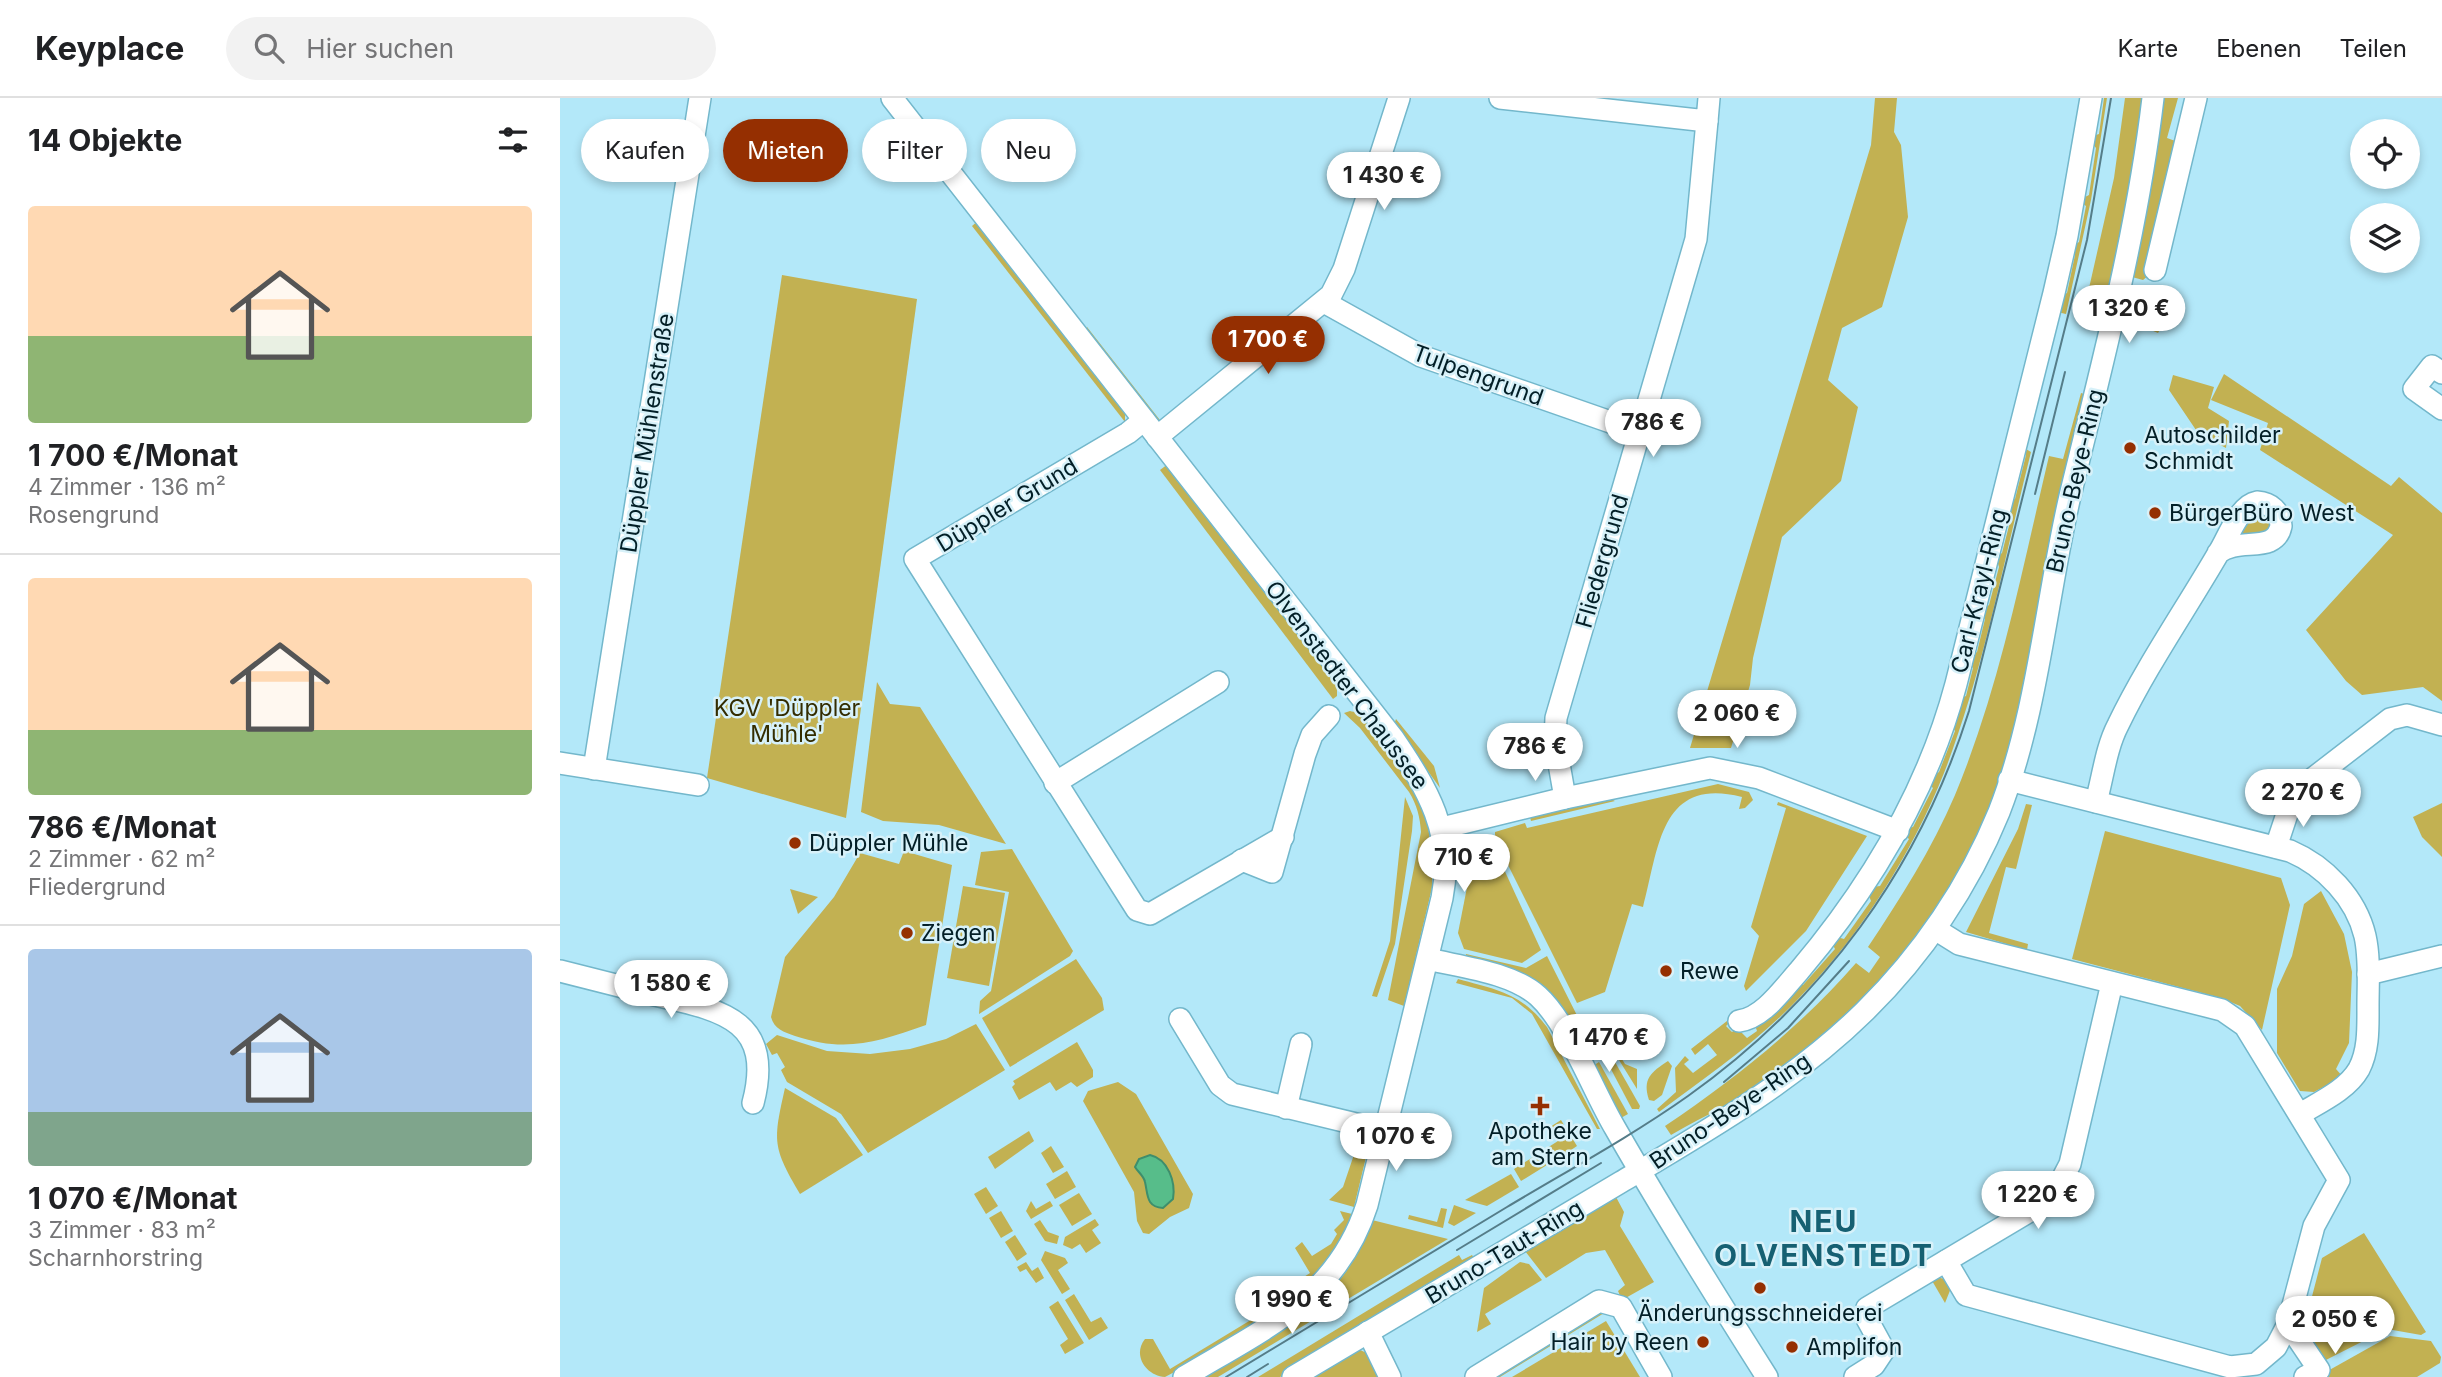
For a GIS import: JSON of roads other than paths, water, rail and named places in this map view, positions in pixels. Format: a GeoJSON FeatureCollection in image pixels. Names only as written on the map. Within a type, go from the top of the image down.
{"type":"FeatureCollection","features":[{"type":"Feature","properties":{"kind":"street","name":"Düppler Mühlenstraße"},"geometry":{"type":"LineString","coordinates":[[594,769],[700,98]]}},
{"type":"Feature","properties":{"kind":"street","name":"Olvenstedter Chaussee"},"geometry":{"type":"LineString","coordinates":[[892,98],[1393,738],[1427,789],[1442,828],[1446,861],[1444,887],[1362,1219],[1345,1255],[1331,1276],[1286,1315],[1184,1377]]}},
{"type":"Feature","properties":{"kind":"street"},"geometry":{"type":"LineString","coordinates":[[1150,428],[1324,302],[1344,269],[1399,98]]}},
{"type":"Feature","properties":{"kind":"street"},"geometry":{"type":"LineString","coordinates":[[1500,98],[1672,108],[1707,121]]}},
{"type":"Feature","properties":{"kind":"street","name":"Fliedergrund"},"geometry":{"type":"LineString","coordinates":[[1565,798],[1555,741],[1556,718],[1696,239],[1709,98]]}},
{"type":"Feature","properties":{"kind":"street","name":"Carl-Krayl-Ring"},"geometry":{"type":"LineString","coordinates":[[1739,1021],[1757,1015],[1830,934],[1866,885],[1898,831],[1937,745],[1951,704],[2067,236],[2091,98]]}},
{"type":"Feature","properties":{"kind":"street","name":"Bruno-Beye-Ring"},"geometry":{"type":"LineString","coordinates":[[1640,1170],[1750,1104],[1820,1051],[1877,999],[1935,929],[1988,835],[2009,780],[2031,695],[2053,570],[2136,218],[2152,98]]}},
{"type":"Feature","properties":{"kind":"street"},"geometry":{"type":"LineString","coordinates":[[2155,270],[2196,98]]}},
{"type":"Feature","properties":{"kind":"street","name":"Tulpengrund"},"geometry":{"type":"LineString","coordinates":[[1324,302],[1421,356],[1639,432]]}},
{"type":"Feature","properties":{"kind":"street"},"geometry":{"type":"LineString","coordinates":[[2442,373],[2432,366],[2414,389],[2442,409]]}},
{"type":"Feature","properties":{"kind":"street","name":"Düppler Grund"},"geometry":{"type":"LineString","coordinates":[[1150,428],[1124,436],[915,559],[1137,910],[1150,914],[1242,860],[1272,872],[1305,754],[1312,735],[1329,716]]}},
{"type":"Feature","properties":{"kind":"street"},"geometry":{"type":"LineString","coordinates":[[2096,802],[2117,727],[2218,553]]}},
{"type":"Feature","properties":{"kind":"street"},"geometry":{"type":"LineString","coordinates":[[1055,783],[1218,682]]}},
{"type":"Feature","properties":{"kind":"street"},"geometry":{"type":"LineString","coordinates":[[2276,847],[2294,793],[2390,719],[2407,715],[2441,724]]}},
{"type":"Feature","properties":{"kind":"street"},"geometry":{"type":"LineString","coordinates":[[560,763],[698,785]]}},
{"type":"Feature","properties":{"kind":"street"},"geometry":{"type":"LineString","coordinates":[[1442,828],[1565,798],[1694,770],[1716,768],[1759,778],[1898,831]]}},
{"type":"Feature","properties":{"kind":"street"},"geometry":{"type":"LineString","coordinates":[[2009,780],[2276,847],[2305,857],[2331,876],[2358,917],[2365,936],[2368,1034],[2360,1068],[2350,1082],[2300,1114]]}},
{"type":"Feature","properties":{"kind":"street"},"geometry":{"type":"LineString","coordinates":[[1935,929],[1959,944],[2222,1010],[2245,1026],[2339,1180],[2314,1226],[2288,1324],[2276,1347],[2256,1364],[2228,1372],[1966,1295],[1946,1261]]}},
{"type":"Feature","properties":{"kind":"street"},"geometry":{"type":"LineString","coordinates":[[2368,974],[2442,957]]}},
{"type":"Feature","properties":{"kind":"street"},"geometry":{"type":"LineString","coordinates":[[1428,959],[1504,979],[1537,995],[1560,1026],[1640,1170],[1767,1377]]}},
{"type":"Feature","properties":{"kind":"street"},"geometry":{"type":"LineString","coordinates":[[560,971],[704,1007],[732,1018],[746,1033],[757,1062],[758,1081],[753,1103]]}},
{"type":"Feature","properties":{"kind":"street"},"geometry":{"type":"LineString","coordinates":[[1855,1377],[1874,1365],[1884,1350],[1867,1319],[1867,1308],[2033,1209],[2057,1189],[2070,1164],[2081,1128],[2112,983]]}},
{"type":"Feature","properties":{"kind":"street"},"geometry":{"type":"LineString","coordinates":[[1180,1020],[1224,1089],[1237,1096],[1385,1131]]}},
{"type":"Feature","properties":{"kind":"street"},"geometry":{"type":"LineString","coordinates":[[1286,1108],[1301,1044]]}},
{"type":"Feature","properties":{"kind":"street","name":"Bruno-Taut-Ring"},"geometry":{"type":"LineString","coordinates":[[1293,1377],[1640,1170]]}},
{"type":"Feature","properties":{"kind":"street"},"geometry":{"type":"LineString","coordinates":[[1476,1377],[1599,1301],[1621,1307],[1661,1377]]}},
{"type":"Feature","properties":{"kind":"street"},"geometry":{"type":"LineString","coordinates":[[2288,1324],[2319,1370],[2305,1377]]}},
{"type":"Feature","properties":{"kind":"street"},"geometry":{"type":"LineString","coordinates":[[1368,1332],[1390,1377]]}},
{"type":"Feature","properties":{"kind":"tram line"},"geometry":{"type":"LineString","coordinates":[[1226,1377],[1621,1140],[1688,1096],[1782,1018],[1823,974],[1860,927],[1894,877],[1923,824],[1948,769],[1969,711],[2087,240],[2111,98]]}},
{"type":"Feature","properties":{"kind":"tram line"},"geometry":{"type":"LineString","coordinates":[[2035,494],[2065,372]]}},
{"type":"Feature","properties":{"kind":"tram line"},"geometry":{"type":"LineString","coordinates":[[1724,1082],[1788,1028],[1849,961]]}},
{"type":"Feature","properties":{"kind":"tram line"},"geometry":{"type":"LineString","coordinates":[[1457,1250],[1601,1163]]}},
{"type":"Feature","properties":{"kind":"tram line"},"geometry":{"type":"LineString","coordinates":[[1247,1377],[1268,1364]]}},
{"type":"Feature","properties":{"kind":"place","name":"Autoschilder Schmidt"},"geometry":{"type":"Point","coordinates":[2130,448]}},
{"type":"Feature","properties":{"kind":"place","name":"BürgerBüro West"},"geometry":{"type":"Point","coordinates":[2155,513]}},
{"type":"Feature","properties":{"kind":"place","name":"Düppler Mühle"},"geometry":{"type":"Point","coordinates":[795,843]}},
{"type":"Feature","properties":{"kind":"place","name":"Ziegen"},"geometry":{"type":"Point","coordinates":[907,933]}},
{"type":"Feature","properties":{"kind":"place","name":"Rewe"},"geometry":{"type":"Point","coordinates":[1666,971]}},
{"type":"Feature","properties":{"kind":"place","name":"Apotheke am Stern"},"geometry":{"type":"Point","coordinates":[1540,1106]}},
{"type":"Feature","properties":{"kind":"place","name":"Änderungsschneiderei"},"geometry":{"type":"Point","coordinates":[1760,1288]}},
{"type":"Feature","properties":{"kind":"place","name":"Hair by Reen"},"geometry":{"type":"Point","coordinates":[1703,1342]}},
{"type":"Feature","properties":{"kind":"place","name":"Amplifon"},"geometry":{"type":"Point","coordinates":[1792,1347]}},
{"type":"Feature","properties":{"kind":"district","name":"NEU OLVENSTEDT"},"geometry":{"type":"Point","coordinates":[1824,1238]}},
{"type":"Feature","properties":{"kind":"park label","name":"KGV 'Düppler Mühle'"},"geometry":{"type":"Point","coordinates":[787,721]}}]}
